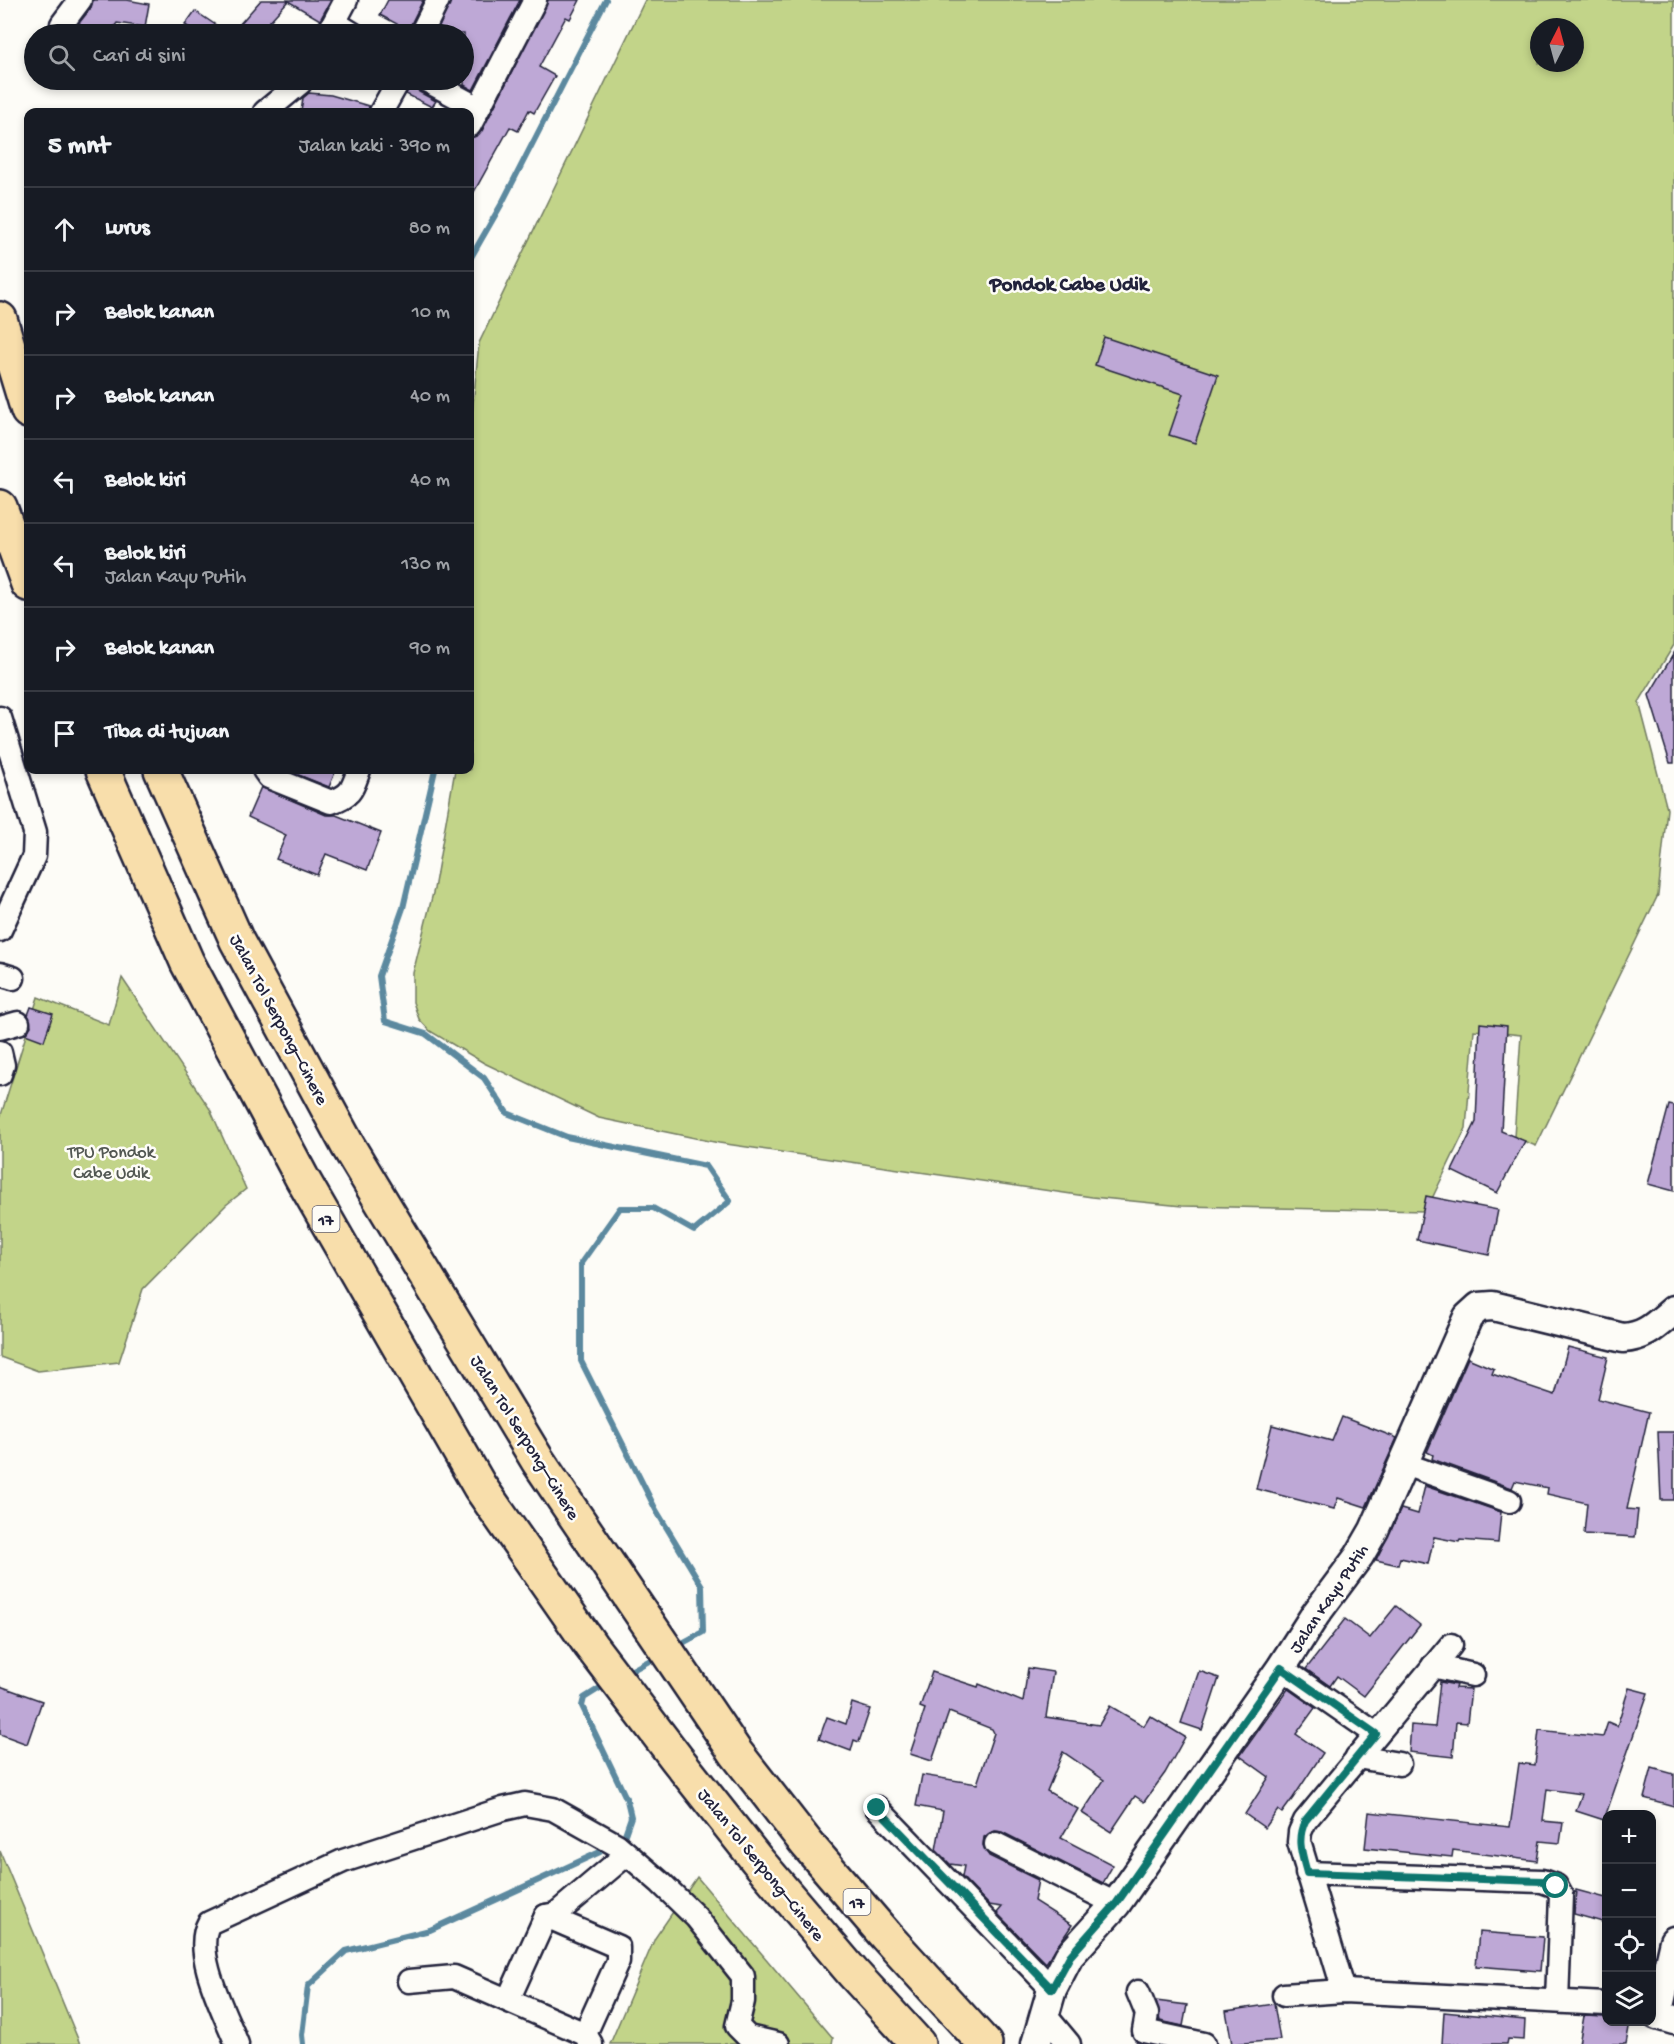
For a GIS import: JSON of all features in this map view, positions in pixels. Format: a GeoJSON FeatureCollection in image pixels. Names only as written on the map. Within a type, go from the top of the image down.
{"type":"FeatureCollection","features":[{"type":"Feature","properties":{"kind":"highway"},"geometry":{"type":"LineString","coordinates":[[0,319],[24,398]]}},
{"type":"Feature","properties":{"kind":"highway"},"geometry":{"type":"LineString","coordinates":[[0,507],[24,573]]}},
{"type":"Feature","properties":{"kind":"highway","name":"Jalan Tol Serpong–Cinere"},"geometry":{"type":"LineString","coordinates":[[105,774],[187,962],[302,1178],[480,1487],[591,1646],[677,1759],[757,1860],[853,1973],[918,2044]]}},
{"type":"Feature","properties":{"kind":"highway","name":"Jalan Tol Serpong–Cinere"},"geometry":{"type":"LineString","coordinates":[[163,774],[237,941],[348,1146],[538,1461],[736,1753],[807,1844],[886,1936],[985,2044]]}},
{"type":"Feature","properties":{"kind":"street"},"geometry":{"type":"LineString","coordinates":[[62,24],[80,0]]}},
{"type":"Feature","properties":{"kind":"street"},"geometry":{"type":"LineString","coordinates":[[340,24],[346,0]]}},
{"type":"Feature","properties":{"kind":"street"},"geometry":{"type":"LineString","coordinates":[[426,24],[438,0]]}},
{"type":"Feature","properties":{"kind":"street"},"geometry":{"type":"LineString","coordinates":[[474,117],[535,0]]}},
{"type":"Feature","properties":{"kind":"street"},"geometry":{"type":"LineString","coordinates":[[270,108],[291,90]]}},
{"type":"Feature","properties":{"kind":"street"},"geometry":{"type":"LineString","coordinates":[[285,108],[296,90]]}},
{"type":"Feature","properties":{"kind":"street"},"geometry":{"type":"LineString","coordinates":[[383,108],[393,90]]}},
{"type":"Feature","properties":{"kind":"street"},"geometry":{"type":"LineString","coordinates":[[439,90],[462,108]]}},
{"type":"Feature","properties":{"kind":"street"},"geometry":{"type":"LineString","coordinates":[[0,718],[35,832],[33,856],[0,930]]}},
{"type":"Feature","properties":{"kind":"street"},"geometry":{"type":"LineString","coordinates":[[266,774],[268,777],[332,802],[346,797],[358,774]]}},
{"type":"Feature","properties":{"kind":"street"},"geometry":{"type":"LineString","coordinates":[[0,1052],[3,1065],[0,1074]]}},
{"type":"Feature","properties":{"kind":"street","name":"Jalan Kayu Putih"},"geometry":{"type":"LineString","coordinates":[[1043,2018],[1070,1956],[1116,1904],[1281,1668],[1315,1615],[1359,1556],[1374,1530],[1468,1317],[1479,1307],[1493,1306],[1623,1338],[1647,1334],[1674,1310]]}},
{"type":"Feature","properties":{"kind":"street"},"geometry":{"type":"LineString","coordinates":[[1404,1464],[1509,1501]]}},
{"type":"Feature","properties":{"kind":"street"},"geometry":{"type":"LineString","coordinates":[[1344,1991],[1307,1873],[1299,1842],[1300,1832],[1305,1821],[1451,1645]]}},
{"type":"Feature","properties":{"kind":"street"},"geometry":{"type":"LineString","coordinates":[[1433,1666],[1473,1675]]}},
{"type":"Feature","properties":{"kind":"street"},"geometry":{"type":"LineString","coordinates":[[1281,1668],[1376,1734]]}},
{"type":"Feature","properties":{"kind":"street"},"geometry":{"type":"LineString","coordinates":[[1357,1757],[1398,1764]]}},
{"type":"Feature","properties":{"kind":"street"},"geometry":{"type":"LineString","coordinates":[[237,2044],[208,1969],[202,1945],[209,1923],[343,1861],[503,1809],[525,1804],[553,1809],[627,1854],[696,1917],[743,1976],[743,2001],[737,2025],[748,2037],[778,2044]]}},
{"type":"Feature","properties":{"kind":"street"},"geometry":{"type":"LineString","coordinates":[[877,1808],[1043,2018],[1069,2044]]}},
{"type":"Feature","properties":{"kind":"street"},"geometry":{"type":"LineString","coordinates":[[996,1844],[1116,1904]]}},
{"type":"Feature","properties":{"kind":"street"},"geometry":{"type":"LineString","coordinates":[[546,1916],[556,1914],[627,1854]]}},
{"type":"Feature","properties":{"kind":"street"},"geometry":{"type":"LineString","coordinates":[[1307,1873],[1542,1881],[1556,1886],[1561,1895],[1557,2001]]}},
{"type":"Feature","properties":{"kind":"street"},"geometry":{"type":"LineString","coordinates":[[508,2000],[546,1916]]}},
{"type":"Feature","properties":{"kind":"street"},"geometry":{"type":"LineString","coordinates":[[409,1981],[454,1977],[508,2000],[588,2039],[618,1961],[618,1947],[546,1916]]}},
{"type":"Feature","properties":{"kind":"street"},"geometry":{"type":"LineString","coordinates":[[1661,2016],[1674,1941]]}},
{"type":"Feature","properties":{"kind":"street"},"geometry":{"type":"LineString","coordinates":[[1284,1995],[1344,1991],[1602,2004]]}},
{"type":"Feature","properties":{"kind":"street"},"geometry":{"type":"LineString","coordinates":[[1138,1992],[1147,2014],[1142,2038],[1204,2044]]}},
{"type":"Feature","properties":{"kind":"green space"},"geometry":{"type":"Polygon","coordinates":[[[645,0],[1674,0],[1674,645],[1639,702],[1667,809],[1658,895],[1536,1146],[1514,1137],[1521,1035],[1474,1030],[1466,1128],[1426,1211],[1182,1206],[1092,1197],[719,1143],[599,1118],[484,1063],[430,1031],[419,1019],[413,1002],[413,973],[434,889],[454,774],[474,774],[474,394],[479,343],[645,0]]]}},
{"type":"Feature","properties":{"kind":"green space","name":"TPU Pondok Cabe Udik"},"geometry":{"type":"Polygon","coordinates":[[[122,978],[210,1109],[246,1189],[226,1205],[143,1289],[119,1362],[38,1371],[0,1357],[0,1118],[38,997],[109,1025],[122,978]]]}},
{"type":"Feature","properties":{"kind":"green space"},"geometry":{"type":"Polygon","coordinates":[[[0,1851],[80,2044],[0,2044],[0,1851]]]}},
{"type":"Feature","properties":{"kind":"green space"},"geometry":{"type":"Polygon","coordinates":[[[697,1877],[833,2038],[832,2044],[610,2044],[655,1938],[697,1877]]]}},
{"type":"Feature","properties":{"kind":"building"},"geometry":{"type":"Polygon","coordinates":[[[93,0],[127,0],[149,4],[146,24],[78,24],[91,8],[93,0]]]}},
{"type":"Feature","properties":{"kind":"building"},"geometry":{"type":"Polygon","coordinates":[[[261,0],[331,0],[320,20],[288,1],[267,24],[240,24],[261,0]]]}},
{"type":"Feature","properties":{"kind":"building"},"geometry":{"type":"Polygon","coordinates":[[[388,0],[423,0],[411,24],[397,24],[380,15],[388,0]]]}},
{"type":"Feature","properties":{"kind":"building"},"geometry":{"type":"Polygon","coordinates":[[[451,0],[520,0],[474,88],[474,24],[440,24],[451,0]]]}},
{"type":"Feature","properties":{"kind":"building"},"geometry":{"type":"Polygon","coordinates":[[[548,0],[580,0],[570,19],[566,17],[539,67],[555,76],[534,113],[529,110],[518,131],[510,127],[474,192],[474,136],[482,131],[548,0]]]}},
{"type":"Feature","properties":{"kind":"building"},"geometry":{"type":"Polygon","coordinates":[[[195,11],[214,24],[186,24],[195,11]]]}},
{"type":"Feature","properties":{"kind":"building"},"geometry":{"type":"Polygon","coordinates":[[[408,90],[418,90],[436,101],[432,107],[406,94],[408,90]]]}},
{"type":"Feature","properties":{"kind":"building"},"geometry":{"type":"Polygon","coordinates":[[[309,93],[331,95],[369,106],[369,108],[302,108],[303,98],[309,93]]]}},
{"type":"Feature","properties":{"kind":"building"},"geometry":{"type":"Polygon","coordinates":[[[1104,337],[1218,375],[1195,443],[1169,435],[1183,394],[1095,365],[1104,337]]]}},
{"type":"Feature","properties":{"kind":"building"},"geometry":{"type":"Polygon","coordinates":[[[1674,653],[1674,763],[1670,763],[1649,695],[1674,653]]]}},
{"type":"Feature","properties":{"kind":"building"},"geometry":{"type":"Polygon","coordinates":[[[296,774],[334,774],[329,787],[296,774]]]}},
{"type":"Feature","properties":{"kind":"building"},"geometry":{"type":"Polygon","coordinates":[[[261,787],[326,815],[336,815],[381,833],[367,870],[326,854],[317,875],[276,859],[286,835],[248,817],[261,787]]]}},
{"type":"Feature","properties":{"kind":"building"},"geometry":{"type":"Polygon","coordinates":[[[31,1007],[53,1014],[44,1041],[25,1034],[31,1026],[28,1015],[31,1007]]]}},
{"type":"Feature","properties":{"kind":"building"},"geometry":{"type":"Polygon","coordinates":[[[1480,1023],[1507,1026],[1501,1131],[1525,1141],[1497,1193],[1452,1171],[1476,1122],[1480,1023]]]}},
{"type":"Feature","properties":{"kind":"building"},"geometry":{"type":"Polygon","coordinates":[[[1669,1105],[1674,1106],[1674,1191],[1648,1184],[1669,1105]]]}},
{"type":"Feature","properties":{"kind":"building"},"geometry":{"type":"Polygon","coordinates":[[[1426,1196],[1498,1210],[1489,1255],[1417,1240],[1426,1196]]]}},
{"type":"Feature","properties":{"kind":"building"},"geometry":{"type":"Polygon","coordinates":[[[1568,1347],[1608,1357],[1598,1399],[1649,1412],[1627,1509],[1638,1510],[1635,1537],[1584,1534],[1587,1503],[1547,1494],[1548,1488],[1515,1481],[1512,1488],[1432,1459],[1433,1455],[1427,1452],[1468,1358],[1494,1369],[1492,1374],[1555,1395],[1568,1347]]]}},
{"type":"Feature","properties":{"kind":"building"},"geometry":{"type":"Polygon","coordinates":[[[1342,1417],[1397,1438],[1366,1507],[1338,1498],[1334,1509],[1256,1489],[1272,1425],[1332,1441],[1342,1417]]]}},
{"type":"Feature","properties":{"kind":"building"},"geometry":{"type":"Polygon","coordinates":[[[1658,1432],[1674,1432],[1674,1500],[1661,1500],[1658,1432]]]}},
{"type":"Feature","properties":{"kind":"building"},"geometry":{"type":"Polygon","coordinates":[[[1425,1486],[1501,1512],[1498,1543],[1460,1540],[1459,1542],[1434,1537],[1428,1564],[1400,1558],[1398,1565],[1376,1560],[1401,1509],[1418,1514],[1425,1486]]]}},
{"type":"Feature","properties":{"kind":"building"},"geometry":{"type":"Polygon","coordinates":[[[1396,1606],[1420,1625],[1364,1696],[1337,1676],[1330,1686],[1306,1669],[1345,1619],[1370,1638],[1396,1606]]]}},
{"type":"Feature","properties":{"kind":"building"},"geometry":{"type":"Polygon","coordinates":[[[1028,1668],[1053,1672],[1046,1717],[1099,1725],[1110,1706],[1144,1726],[1150,1716],[1185,1737],[1165,1773],[1144,1802],[1135,1796],[1111,1832],[1082,1813],[1104,1780],[1063,1752],[1047,1791],[1078,1809],[1061,1838],[1113,1865],[1103,1883],[1002,1832],[995,1831],[984,1837],[983,1845],[989,1856],[1038,1880],[1034,1901],[1072,1925],[1046,1963],[997,1913],[1002,1907],[989,1905],[962,1877],[964,1866],[950,1864],[936,1850],[943,1811],[916,1806],[922,1775],[977,1784],[994,1733],[992,1729],[949,1712],[932,1761],[910,1754],[925,1709],[920,1707],[932,1672],[978,1687],[979,1684],[1023,1702],[1028,1668]]]}},
{"type":"Feature","properties":{"kind":"building"},"geometry":{"type":"Polygon","coordinates":[[[1199,1671],[1219,1678],[1202,1730],[1181,1723],[1199,1671]]]}},
{"type":"Feature","properties":{"kind":"building"},"geometry":{"type":"Polygon","coordinates":[[[1440,1682],[1456,1685],[1455,1688],[1471,1689],[1467,1723],[1456,1722],[1453,1757],[1409,1752],[1411,1725],[1435,1727],[1440,1682]]]}},
{"type":"Feature","properties":{"kind":"building"},"geometry":{"type":"Polygon","coordinates":[[[0,1686],[42,1701],[27,1744],[0,1734],[0,1686]]]}},
{"type":"Feature","properties":{"kind":"building"},"geometry":{"type":"Polygon","coordinates":[[[1629,1688],[1648,1693],[1607,1810],[1602,1810],[1602,1819],[1576,1811],[1582,1794],[1547,1789],[1543,1821],[1563,1823],[1560,1843],[1540,1841],[1537,1861],[1453,1850],[1452,1857],[1365,1848],[1369,1812],[1510,1827],[1519,1763],[1535,1765],[1539,1730],[1603,1737],[1608,1722],[1617,1726],[1629,1688]]]}},
{"type":"Feature","properties":{"kind":"building"},"geometry":{"type":"Polygon","coordinates":[[[1288,1689],[1315,1708],[1296,1734],[1323,1753],[1282,1813],[1278,1810],[1265,1828],[1245,1814],[1269,1777],[1240,1756],[1288,1689]]]}},
{"type":"Feature","properties":{"kind":"building"},"geometry":{"type":"Polygon","coordinates":[[[852,1703],[870,1709],[859,1742],[854,1740],[851,1751],[819,1739],[827,1717],[846,1724],[852,1703]]]}},
{"type":"Feature","properties":{"kind":"building"},"geometry":{"type":"Polygon","coordinates":[[[1652,1768],[1674,1774],[1674,1806],[1644,1798],[1652,1768]]]}},
{"type":"Feature","properties":{"kind":"building"},"geometry":{"type":"Polygon","coordinates":[[[1576,1890],[1602,1897],[1602,1922],[1574,1914],[1576,1890]]]}},
{"type":"Feature","properties":{"kind":"building"},"geometry":{"type":"Polygon","coordinates":[[[1479,1932],[1543,1937],[1540,1971],[1476,1966],[1479,1932]]]}},
{"type":"Feature","properties":{"kind":"building"},"geometry":{"type":"Polygon","coordinates":[[[1156,2001],[1187,2005],[1183,2026],[1160,2021],[1156,2001]]]}},
{"type":"Feature","properties":{"kind":"building"},"geometry":{"type":"Polygon","coordinates":[[[1274,2004],[1280,2040],[1232,2044],[1226,2011],[1274,2004]]]}},
{"type":"Feature","properties":{"kind":"building"},"geometry":{"type":"Polygon","coordinates":[[[1444,2012],[1525,2020],[1524,2040],[1508,2039],[1507,2044],[1442,2044],[1444,2012]]]}},
{"type":"Feature","properties":{"kind":"building"},"geometry":{"type":"Polygon","coordinates":[[[1584,2016],[1602,2017],[1602,2026],[1629,2026],[1626,2044],[1579,2044],[1584,2016]]]}},
{"type":"Feature","properties":{"kind":"waterway"},"geometry":{"type":"LineString","coordinates":[[474,252],[501,205],[606,0]]}},
{"type":"Feature","properties":{"kind":"waterway"},"geometry":{"type":"LineString","coordinates":[[434,774],[403,908],[379,976],[385,1021],[426,1034],[484,1078],[507,1113],[567,1137],[706,1166],[730,1201],[694,1231],[653,1208],[620,1208],[581,1263],[581,1361],[656,1510],[702,1586],[703,1632],[675,1647]]}},
{"type":"Feature","properties":{"kind":"waterway"},"geometry":{"type":"LineString","coordinates":[[625,1674],[658,1656]]}},
{"type":"Feature","properties":{"kind":"waterway"},"geometry":{"type":"LineString","coordinates":[[608,1683],[584,1698],[582,1706],[627,1800],[631,1817],[624,1837]]}},
{"type":"Feature","properties":{"kind":"waterway"},"geometry":{"type":"LineString","coordinates":[[303,2044],[308,1986],[346,1951],[430,1930],[600,1852]]}},
{"type":"Feature","properties":{"kind":"district","name":"Pondok Cabe Udik"},"geometry":{"type":"Point","coordinates":[1069,283]}},
{"type":"Feature","properties":{"kind":"route"},"geometry":{"type":"LineString","coordinates":[[877,1808],[1052,1989],[1070,1956],[1116,1904],[1281,1668],[1376,1734],[1305,1821],[1299,1842],[1307,1873],[1542,1881],[1556,1886]]}}]}
